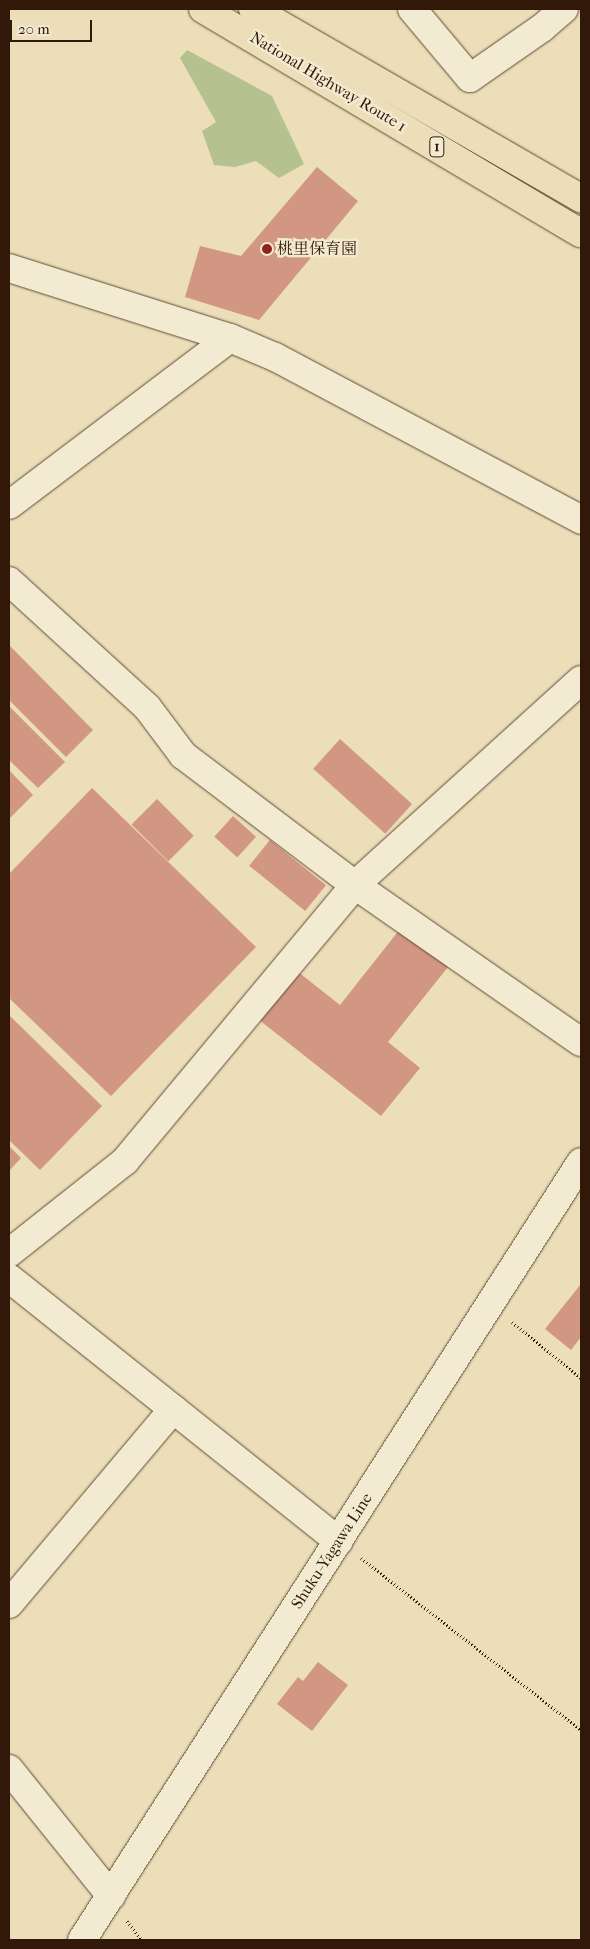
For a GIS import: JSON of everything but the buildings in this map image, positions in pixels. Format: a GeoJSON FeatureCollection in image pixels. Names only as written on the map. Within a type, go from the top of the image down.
{"type":"FeatureCollection","features":[{"type":"Feature","properties":{"kind":"highway","name":"National Highway Route 1"},"geometry":{"type":"LineString","coordinates":[[203,9],[581,233]]}},
{"type":"Feature","properties":{"kind":"highway","name":"National Highway Route 1"},"geometry":{"type":"LineString","coordinates":[[253,9],[581,198]]}},
{"type":"Feature","properties":{"kind":"street"},"geometry":{"type":"LineString","coordinates":[[412,9],[470,78],[542,28],[564,9]]}},
{"type":"Feature","properties":{"kind":"street"},"geometry":{"type":"LineString","coordinates":[[9,268],[230,338],[283,362],[581,520]]}},
{"type":"Feature","properties":{"kind":"street"},"geometry":{"type":"LineString","coordinates":[[9,505],[230,338]]}},
{"type":"Feature","properties":{"kind":"street"},"geometry":{"type":"LineString","coordinates":[[9,582],[147,707],[183,755],[355,885],[581,1042]]}},
{"type":"Feature","properties":{"kind":"street"},"geometry":{"type":"LineString","coordinates":[[9,1253],[125,1161],[355,885],[581,680]]}},
{"type":"Feature","properties":{"kind":"street","name":"Shuku-Yagawa Line"},"geometry":{"type":"LineString","coordinates":[[82,1940],[581,1162]]}},
{"type":"Feature","properties":{"kind":"street"},"geometry":{"type":"LineString","coordinates":[[9,1278],[339,1541]]}},
{"type":"Feature","properties":{"kind":"street"},"geometry":{"type":"LineString","coordinates":[[9,1604],[173,1409]]}},
{"type":"Feature","properties":{"kind":"street"},"geometry":{"type":"LineString","coordinates":[[9,1769],[111,1896]]}},
{"type":"Feature","properties":{"kind":"path"},"geometry":{"type":"LineString","coordinates":[[489,1304],[581,1378]]}},
{"type":"Feature","properties":{"kind":"path"},"geometry":{"type":"LineString","coordinates":[[339,1541],[581,1730]]}},
{"type":"Feature","properties":{"kind":"green space"},"geometry":{"type":"Polygon","coordinates":[[[187,50],[272,96],[304,164],[279,178],[256,161],[235,167],[214,165],[202,131],[216,122],[180,58],[187,50]]]}},
{"type":"Feature","properties":{"kind":"place","name":"桃里保育園"},"geometry":{"type":"Point","coordinates":[267,249]}}]}
